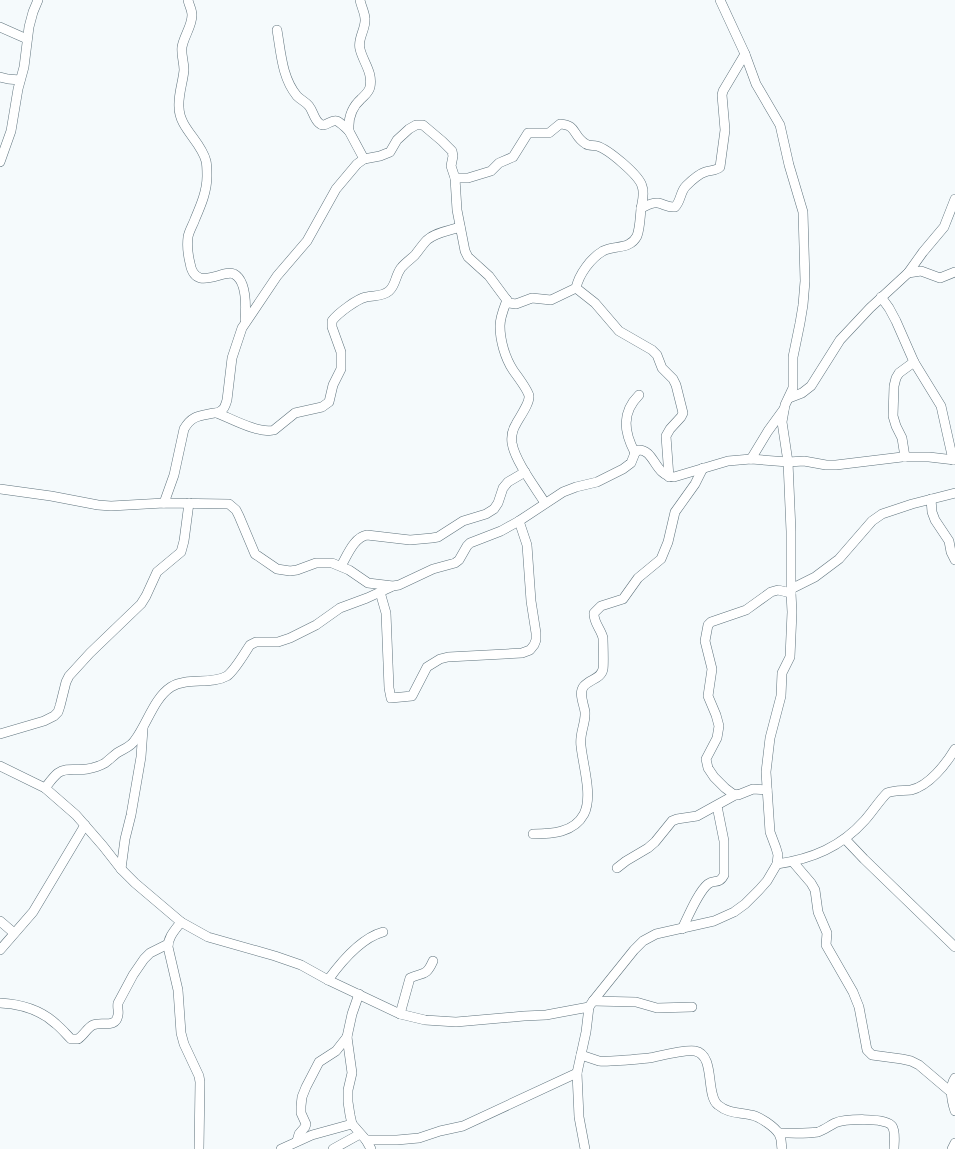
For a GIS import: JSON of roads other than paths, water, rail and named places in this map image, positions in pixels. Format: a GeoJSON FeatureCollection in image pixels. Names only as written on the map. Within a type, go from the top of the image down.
{"type":"FeatureCollection","features":[{"type":"Feature","properties":{"kind":"street"},"geometry":{"type":"LineString","coordinates":[[0,162],[11,131],[32,15],[38,0]]}},
{"type":"Feature","properties":{"kind":"street"},"geometry":{"type":"LineString","coordinates":[[188,0],[192,15],[182,48],[184,71],[179,106],[185,127],[206,159],[207,174],[207,186],[203,200],[189,232],[190,266],[196,275],[201,277],[212,278],[234,274],[239,279],[245,292],[245,323]]}},
{"type":"Feature","properties":{"kind":"street"},"geometry":{"type":"LineString","coordinates":[[349,131],[349,120],[353,108],[369,90],[370,85],[370,73],[360,49],[365,20],[360,0]]}},
{"type":"Feature","properties":{"kind":"street"},"geometry":{"type":"LineString","coordinates":[[720,0],[745,54],[756,84],[780,124],[803,212],[804,282],[800,323],[794,351],[792,388],[784,409],[751,459]]}},
{"type":"Feature","properties":{"kind":"street"},"geometry":{"type":"LineString","coordinates":[[0,27],[27,40]]}},
{"type":"Feature","properties":{"kind":"street"},"geometry":{"type":"LineString","coordinates":[[277,30],[285,74],[292,89],[310,107],[320,124],[325,125],[337,121],[349,131],[364,159]]}},
{"type":"Feature","properties":{"kind":"street"},"geometry":{"type":"LineString","coordinates":[[641,208],[656,203],[675,207],[686,186],[703,172],[717,170],[720,167],[725,130],[723,90],[745,54]]}},
{"type":"Feature","properties":{"kind":"street"},"geometry":{"type":"LineString","coordinates":[[0,77],[20,80]]}},
{"type":"Feature","properties":{"kind":"street"},"geometry":{"type":"LineString","coordinates":[[164,503],[174,475],[184,429],[192,418],[217,413],[222,410],[227,400],[232,358],[245,323],[278,276],[307,241],[336,189],[352,169],[364,159],[390,152],[397,140],[416,125],[423,125],[452,151],[456,202],[465,251],[468,257],[489,276],[509,303],[513,304],[532,298],[550,300],[576,288],[580,275],[602,252],[621,247],[632,242],[636,237],[643,187],[634,173],[620,161],[598,146],[584,143],[571,126],[567,124],[557,125],[549,133],[528,134],[513,157],[501,162],[491,171],[468,178],[455,178]]}},
{"type":"Feature","properties":{"kind":"street"},"geometry":{"type":"LineString","coordinates":[[789,398],[802,393],[811,386],[840,340],[881,297],[908,273],[944,227],[955,199]]}},
{"type":"Feature","properties":{"kind":"street"},"geometry":{"type":"LineString","coordinates":[[217,413],[257,429],[270,431],[274,430],[295,413],[322,408],[326,405],[329,402],[342,361],[332,321],[360,299],[388,292],[395,284],[401,268],[426,241],[440,233],[460,228]]}},
{"type":"Feature","properties":{"kind":"street"},"geometry":{"type":"LineString","coordinates":[[908,273],[922,271],[940,278],[955,272]]}},
{"type":"Feature","properties":{"kind":"street"},"geometry":{"type":"LineString","coordinates":[[576,288],[595,303],[619,331],[656,353],[662,368],[676,384],[683,415],[666,436],[669,477]]}},
{"type":"Feature","properties":{"kind":"street"},"geometry":{"type":"LineString","coordinates":[[45,788],[62,771],[95,768],[130,746],[144,728],[158,701],[170,688],[182,682],[216,679],[226,676],[254,643],[278,642],[290,638],[316,625],[340,608],[455,563],[470,543],[501,531],[569,489],[597,482],[623,469],[631,463],[638,450],[641,449],[648,453],[663,474],[669,477],[728,461],[751,459],[788,462],[804,461],[826,465],[843,465],[892,457],[929,457],[954,460],[941,406],[914,362],[896,321],[881,297]]}},
{"type":"Feature","properties":{"kind":"street"},"geometry":{"type":"LineString","coordinates":[[507,300],[500,326],[504,352],[512,370],[529,396],[528,402],[514,427],[512,443],[525,472],[546,503]]}},
{"type":"Feature","properties":{"kind":"street"},"geometry":{"type":"LineString","coordinates":[[905,457],[902,438],[893,416],[894,386],[899,373],[914,362]]}},
{"type":"Feature","properties":{"kind":"street"},"geometry":{"type":"LineString","coordinates":[[635,453],[627,434],[627,416],[632,402],[639,395]]}},
{"type":"Feature","properties":{"kind":"street"},"geometry":{"type":"LineString","coordinates":[[585,1148],[579,1117],[577,1073],[591,1004],[643,941],[656,934],[714,921],[734,912],[759,890],[777,864],[778,855],[770,832],[766,772],[769,744],[780,704],[782,673],[790,657],[792,612],[790,591],[791,531],[788,462],[782,422],[784,409]]}},
{"type":"Feature","properties":{"kind":"street"},"geometry":{"type":"LineString","coordinates":[[533,834],[551,834],[569,828],[580,820],[585,812],[587,785],[580,744],[585,714],[581,691],[583,687],[600,676],[603,668],[603,638],[594,613],[601,606],[623,599],[642,574],[661,559],[668,542],[675,512],[695,484],[703,468]]}},
{"type":"Feature","properties":{"kind":"street"},"geometry":{"type":"LineString","coordinates":[[341,566],[354,544],[363,536],[400,539],[432,538],[443,535],[463,522],[486,514],[497,507],[503,488],[508,482],[525,472]]}},
{"type":"Feature","properties":{"kind":"street"},"geometry":{"type":"LineString","coordinates":[[0,489],[111,506],[164,503],[225,503],[232,506],[239,516],[255,554],[277,569],[290,571],[316,563],[332,563],[341,566],[368,583],[393,586]]}},
{"type":"Feature","properties":{"kind":"street"},"geometry":{"type":"LineString","coordinates":[[735,795],[714,777],[706,762],[717,738],[719,726],[708,698],[712,669],[705,641],[709,624],[746,610],[772,592],[778,590],[790,591],[815,577],[839,560],[878,516],[912,504],[955,493]]}},
{"type":"Feature","properties":{"kind":"street"},"geometry":{"type":"LineString","coordinates":[[931,499],[935,520],[949,541],[955,560]]}},
{"type":"Feature","properties":{"kind":"street"},"geometry":{"type":"LineString","coordinates":[[0,734],[49,719],[58,712],[69,676],[141,604],[157,572],[181,552],[189,503]]}},
{"type":"Feature","properties":{"kind":"street"},"geometry":{"type":"LineString","coordinates":[[380,592],[386,613],[391,698],[412,696],[427,667],[444,657],[522,653],[530,650],[536,640],[536,633],[531,601],[527,545],[519,521]]}},
{"type":"Feature","properties":{"kind":"street"},"geometry":{"type":"LineString","coordinates":[[121,869],[141,758],[144,728]]}},
{"type":"Feature","properties":{"kind":"street"},"geometry":{"type":"LineString","coordinates":[[777,864],[793,862],[818,854],[845,839],[866,819],[887,793],[891,791],[912,790],[921,786],[940,768],[955,749]]}},
{"type":"Feature","properties":{"kind":"street"},"geometry":{"type":"LineString","coordinates":[[0,766],[45,788],[86,825],[121,869],[135,883],[181,922],[208,937],[301,965],[400,1014],[425,1020],[456,1022],[551,1015],[591,1004],[636,1002],[657,1008],[692,1007]]}},
{"type":"Feature","properties":{"kind":"street"},"geometry":{"type":"LineString","coordinates":[[617,868],[648,848],[672,821],[697,816],[735,795],[753,789],[767,790]]}},
{"type":"Feature","properties":{"kind":"street"},"geometry":{"type":"LineString","coordinates":[[682,929],[707,885],[711,882],[719,881],[724,875],[724,841],[717,806]]}},
{"type":"Feature","properties":{"kind":"street"},"geometry":{"type":"LineString","coordinates":[[0,950],[33,912],[86,825]]}},
{"type":"Feature","properties":{"kind":"street"},"geometry":{"type":"LineString","coordinates":[[845,839],[955,947]]}},
{"type":"Feature","properties":{"kind":"street"},"geometry":{"type":"LineString","coordinates":[[793,862],[815,890],[818,912],[827,933],[826,945],[846,979],[859,1007],[867,1050],[872,1055],[902,1059],[919,1065],[952,1093]]}},
{"type":"Feature","properties":{"kind":"street"},"geometry":{"type":"LineString","coordinates":[[0,921],[14,933]]}},
{"type":"Feature","properties":{"kind":"street"},"geometry":{"type":"LineString","coordinates":[[181,922],[170,936],[168,944],[177,983],[181,1033],[200,1082],[199,1149]]}},
{"type":"Feature","properties":{"kind":"street"},"geometry":{"type":"LineString","coordinates":[[328,980],[344,960],[362,944],[373,935],[383,932]]}},
{"type":"Feature","properties":{"kind":"street"},"geometry":{"type":"LineString","coordinates":[[0,1003],[21,1005],[33,1010],[53,1021],[71,1039],[78,1039],[93,1025],[111,1024],[116,1020],[118,1003],[138,967],[150,953],[168,944]]}},
{"type":"Feature","properties":{"kind":"street"},"geometry":{"type":"LineString","coordinates":[[400,1014],[410,978],[422,975],[433,961]]}},
{"type":"Feature","properties":{"kind":"street"},"geometry":{"type":"LineString","coordinates":[[359,994],[347,1037],[352,1066],[348,1102],[352,1124],[371,1149]]}},
{"type":"Feature","properties":{"kind":"street"},"geometry":{"type":"LineString","coordinates":[[296,1141],[306,1123],[301,1113],[301,1106],[306,1086],[319,1062],[334,1053],[347,1037]]}},
{"type":"Feature","properties":{"kind":"street"},"geometry":{"type":"LineString","coordinates":[[581,1055],[604,1061],[649,1058],[690,1051],[697,1052],[705,1059],[708,1066],[714,1098],[718,1105],[734,1113],[753,1115],[771,1126],[779,1133],[782,1149]]}},
{"type":"Feature","properties":{"kind":"street"},"geometry":{"type":"LineString","coordinates":[[333,1149],[363,1137],[397,1140],[419,1138],[463,1126],[577,1073]]}},
{"type":"Feature","properties":{"kind":"street"},"geometry":{"type":"LineString","coordinates":[[955,1078],[952,1082],[955,1112]]}},
{"type":"Feature","properties":{"kind":"street"},"geometry":{"type":"LineString","coordinates":[[779,1133],[820,1131],[835,1123],[848,1120],[884,1121],[893,1128],[894,1149]]}},
{"type":"Feature","properties":{"kind":"street"},"geometry":{"type":"LineString","coordinates":[[281,1149],[296,1141],[329,1129],[352,1124]]}},
{"type":"Feature","properties":{"kind":"street"},"geometry":{"type":"LineString","coordinates":[[952,1149],[955,1143]]}}]}
